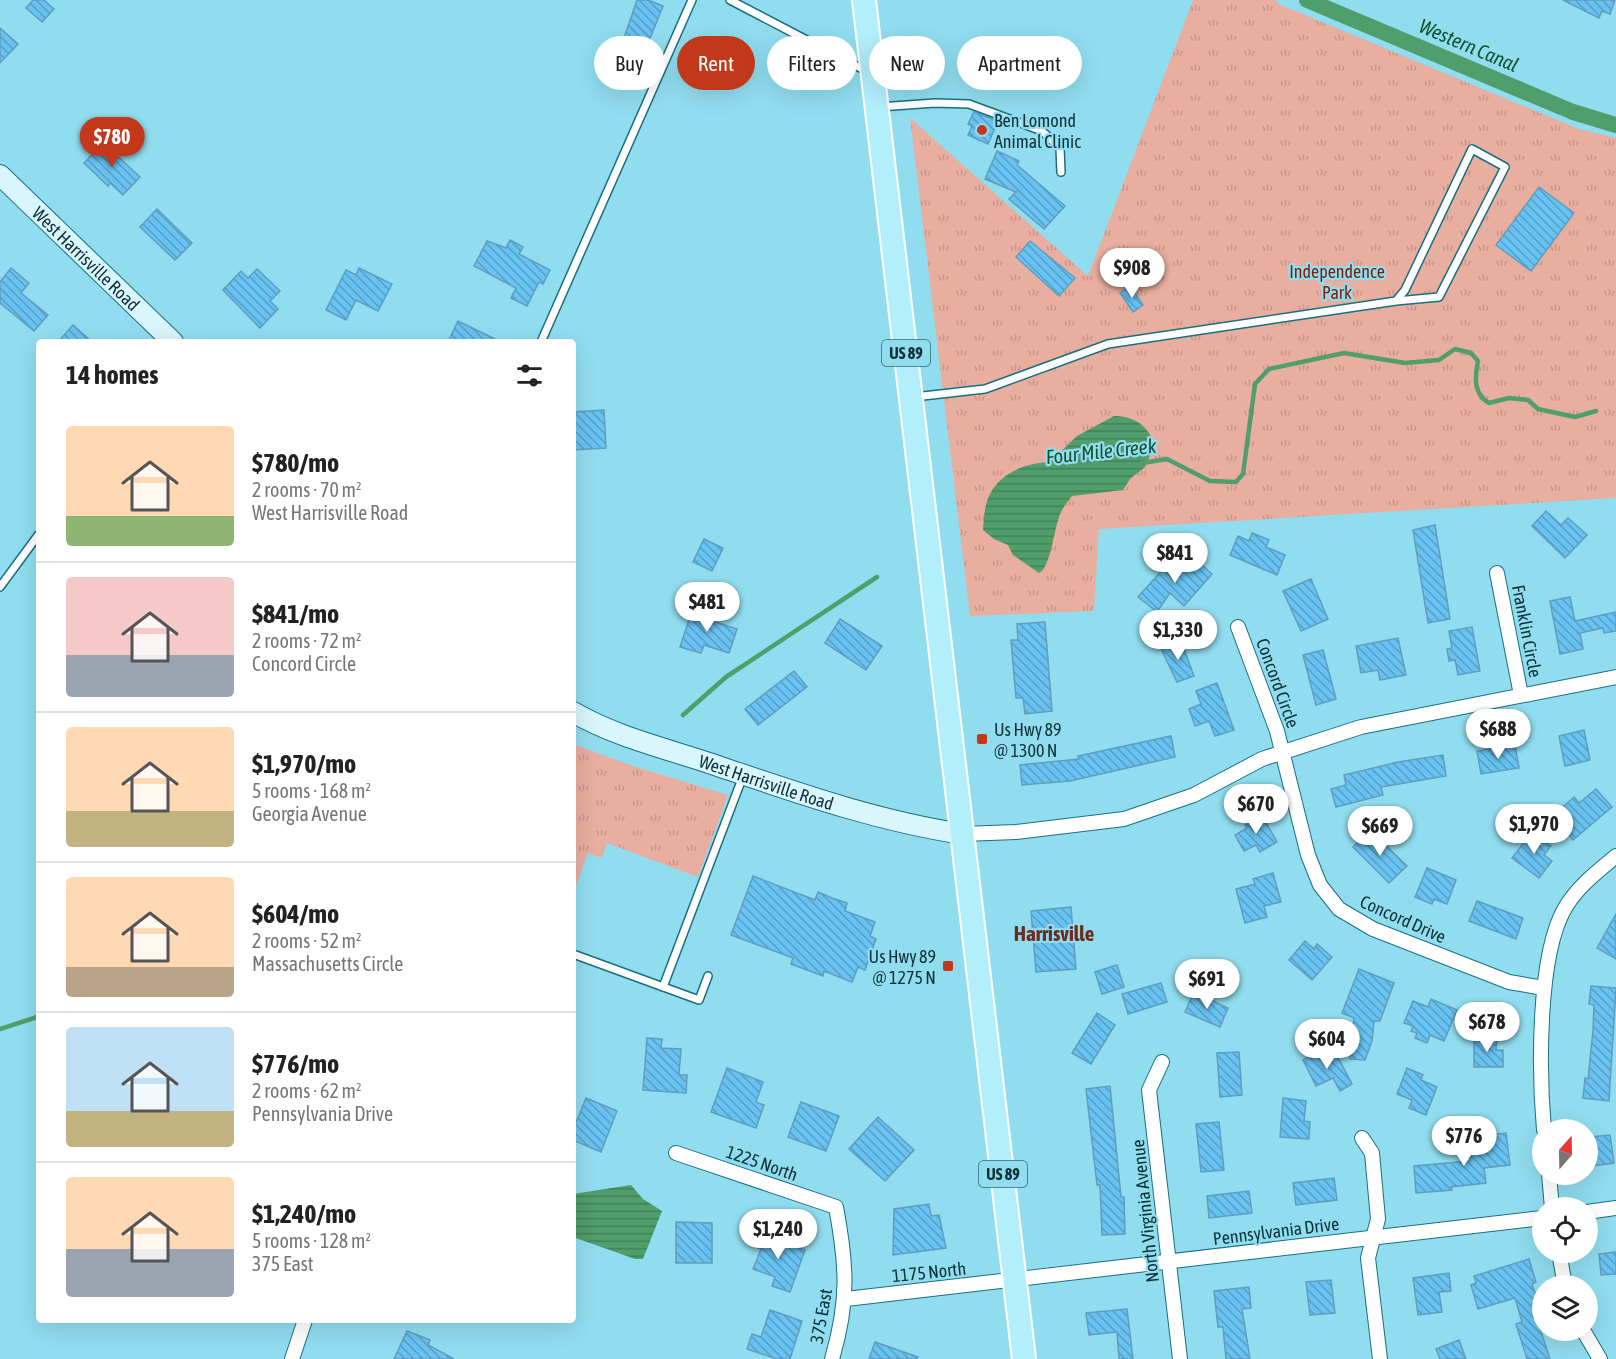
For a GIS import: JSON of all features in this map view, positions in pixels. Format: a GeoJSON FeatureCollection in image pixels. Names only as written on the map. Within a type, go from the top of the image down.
{"type":"FeatureCollection","features":[{"type":"Feature","properties":{"kind":"main road","name":"US 89"},"geometry":{"type":"LineString","coordinates":[[864,0],[869,41]]}},
{"type":"Feature","properties":{"kind":"main road","name":"US 89"},"geometry":{"type":"LineString","coordinates":[[874,90],[1024,1359]]}},
{"type":"Feature","properties":{"kind":"main road","name":"West Harrisville Road"},"geometry":{"type":"LineString","coordinates":[[0,175],[170,339]]}},
{"type":"Feature","properties":{"kind":"main road","name":"West Harrisville Road"},"geometry":{"type":"LineString","coordinates":[[576,713],[632,738],[744,775],[920,828],[963,834]]}},
{"type":"Feature","properties":{"kind":"street","name":"Franklin Circle"},"geometry":{"type":"LineString","coordinates":[[1497,573],[1521,695]]}},
{"type":"Feature","properties":{"kind":"street","name":"Concord Circle"},"geometry":{"type":"LineString","coordinates":[[1238,627],[1283,753]]}},
{"type":"Feature","properties":{"kind":"street"},"geometry":{"type":"LineString","coordinates":[[963,834],[1016,832],[1124,819],[1194,795],[1262,759],[1361,727],[1616,677]]}},
{"type":"Feature","properties":{"kind":"street","name":"Concord Drive"},"geometry":{"type":"LineString","coordinates":[[1283,753],[1308,855],[1320,885],[1339,909],[1372,929],[1499,978],[1544,988]]}},
{"type":"Feature","properties":{"kind":"street"},"geometry":{"type":"LineString","coordinates":[[1543,1119],[1541,1101],[1544,988],[1550,947],[1564,909],[1581,885],[1616,856]]}},
{"type":"Feature","properties":{"kind":"street","name":"North Virginia Avenue"},"geometry":{"type":"LineString","coordinates":[[1162,1062],[1149,1090],[1180,1359]]}},
{"type":"Feature","properties":{"kind":"street"},"geometry":{"type":"LineString","coordinates":[[1362,1138],[1372,1153],[1378,1219],[1368,1258],[1380,1359]]}},
{"type":"Feature","properties":{"kind":"street","name":"1225 North"},"geometry":{"type":"LineString","coordinates":[[676,1154],[836,1207]]}},
{"type":"Feature","properties":{"kind":"street","name":"375 East"},"geometry":{"type":"LineString","coordinates":[[832,1359],[846,1299],[845,1253],[836,1207]]}},
{"type":"Feature","properties":{"kind":"street"},"geometry":{"type":"LineString","coordinates":[[1598,1210],[1616,1208]]}},
{"type":"Feature","properties":{"kind":"street","name":"Pennsylvania Drive"},"geometry":{"type":"LineString","coordinates":[[1015,1281],[1532,1219]]}},
{"type":"Feature","properties":{"kind":"street","name":"1175 North"},"geometry":{"type":"LineString","coordinates":[[846,1299],[1015,1281]]}},
{"type":"Feature","properties":{"kind":"street"},"geometry":{"type":"LineString","coordinates":[[292,1359],[304,1323]]}},
{"type":"Feature","properties":{"kind":"street"},"geometry":{"type":"LineString","coordinates":[[1589,1341],[1600,1359]]}},
{"type":"Feature","properties":{"kind":"lane"},"geometry":{"type":"LineString","coordinates":[[542,339],[692,0]]}},
{"type":"Feature","properties":{"kind":"lane"},"geometry":{"type":"LineString","coordinates":[[730,0],[869,72]]}},
{"type":"Feature","properties":{"kind":"lane"},"geometry":{"type":"LineString","coordinates":[[876,107],[935,103],[969,104],[1042,132],[1060,148],[1061,172]]}},
{"type":"Feature","properties":{"kind":"lane"},"geometry":{"type":"LineString","coordinates":[[911,398],[985,389],[1108,344],[1396,301],[1439,297],[1505,167],[1472,149],[1405,290],[1396,301]]}},
{"type":"Feature","properties":{"kind":"lane"},"geometry":{"type":"LineString","coordinates":[[0,586],[36,538]]}},
{"type":"Feature","properties":{"kind":"lane"},"geometry":{"type":"LineString","coordinates":[[663,987],[744,775]]}},
{"type":"Feature","properties":{"kind":"lane"},"geometry":{"type":"LineString","coordinates":[[576,955],[699,1000],[708,976]]}},
{"type":"Feature","properties":{"kind":"green space","name":"Independence Park"},"geometry":{"type":"Polygon","coordinates":[[[1193,0],[1275,0],[1279,4],[1579,129],[1616,138],[1616,498],[1099,529],[1094,611],[970,616],[910,118],[1088,276],[1193,0]]]}},
{"type":"Feature","properties":{"kind":"green space"},"geometry":{"type":"Polygon","coordinates":[[[576,745],[633,766],[728,795],[698,877],[607,843],[602,858],[588,853],[576,885],[576,745]]]}},
{"type":"Feature","properties":{"kind":"water"},"geometry":{"type":"Polygon","coordinates":[[[1114,416],[1134,420],[1149,433],[1154,446],[1145,467],[1130,479],[1123,490],[1072,496],[1061,512],[1047,563],[1039,573],[1013,555],[1008,545],[994,539],[983,530],[986,504],[991,492],[1004,477],[1012,472],[1030,465],[1050,462],[1077,436],[1114,416]]]}},
{"type":"Feature","properties":{"kind":"water"},"geometry":{"type":"Polygon","coordinates":[[[631,1185],[643,1199],[662,1211],[643,1259],[635,1259],[576,1238],[576,1194],[631,1185]]]}},
{"type":"Feature","properties":{"kind":"building"},"geometry":{"type":"Polygon","coordinates":[[[33,0],[44,0],[54,9],[42,22],[26,8],[33,0]]]}},
{"type":"Feature","properties":{"kind":"building"},"geometry":{"type":"Polygon","coordinates":[[[637,0],[648,0],[663,6],[651,36],[625,36],[637,0]]]}},
{"type":"Feature","properties":{"kind":"building"},"geometry":{"type":"Polygon","coordinates":[[[1563,0],[1615,0],[1610,14],[1602,11],[1599,18],[1563,0]]]}},
{"type":"Feature","properties":{"kind":"building"},"geometry":{"type":"Polygon","coordinates":[[[0,28],[18,44],[0,63],[0,28]]]}},
{"type":"Feature","properties":{"kind":"building","name":"Ben Lomond Animal Clinic"},"geometry":{"type":"Polygon","coordinates":[[[974,112],[998,121],[988,144],[968,135],[972,126],[968,124],[974,112]]]}},
{"type":"Feature","properties":{"kind":"building"},"geometry":{"type":"Polygon","coordinates":[[[107,139],[118,149],[114,153],[140,177],[123,195],[110,183],[108,186],[84,163],[107,139]]]}},
{"type":"Feature","properties":{"kind":"building"},"geometry":{"type":"Polygon","coordinates":[[[997,151],[1019,161],[1017,165],[1065,206],[1044,229],[1009,199],[1016,192],[985,179],[997,151]]]}},
{"type":"Feature","properties":{"kind":"building"},"geometry":{"type":"Polygon","coordinates":[[[1539,187],[1574,213],[1531,271],[1496,245],[1539,187]]]}},
{"type":"Feature","properties":{"kind":"building"},"geometry":{"type":"Polygon","coordinates":[[[157,209],[192,243],[175,260],[140,227],[157,209]]]}},
{"type":"Feature","properties":{"kind":"building"},"geometry":{"type":"Polygon","coordinates":[[[510,240],[523,247],[519,254],[550,270],[543,284],[539,282],[527,306],[511,298],[516,288],[474,266],[487,241],[506,248],[510,240]]]}},
{"type":"Feature","properties":{"kind":"building"},"geometry":{"type":"Polygon","coordinates":[[[1030,241],[1075,278],[1059,296],[1016,257],[1030,241]]]}},
{"type":"Feature","properties":{"kind":"building"},"geometry":{"type":"Polygon","coordinates":[[[11,268],[29,283],[21,293],[48,315],[34,331],[0,303],[0,282],[11,268]]]}},
{"type":"Feature","properties":{"kind":"building"},"geometry":{"type":"Polygon","coordinates":[[[359,268],[392,284],[378,311],[356,300],[346,320],[326,310],[346,270],[356,275],[359,268]]]}},
{"type":"Feature","properties":{"kind":"building"},"geometry":{"type":"Polygon","coordinates":[[[257,269],[280,291],[270,301],[278,309],[260,328],[223,290],[241,271],[248,278],[257,269]]]}},
{"type":"Feature","properties":{"kind":"building"},"geometry":{"type":"Polygon","coordinates":[[[1130,286],[1143,305],[1133,312],[1120,293],[1130,286]]]}},
{"type":"Feature","properties":{"kind":"building"},"geometry":{"type":"Polygon","coordinates":[[[458,321],[495,339],[449,339],[458,321]]]}},
{"type":"Feature","properties":{"kind":"building"},"geometry":{"type":"Polygon","coordinates":[[[73,325],[89,339],[61,339],[73,325]]]}},
{"type":"Feature","properties":{"kind":"building"},"geometry":{"type":"Polygon","coordinates":[[[604,410],[606,448],[576,450],[576,412],[604,410]]]}},
{"type":"Feature","properties":{"kind":"building"},"geometry":{"type":"Polygon","coordinates":[[[1546,511],[1561,525],[1568,518],[1587,535],[1565,558],[1532,526],[1546,511]]]}},
{"type":"Feature","properties":{"kind":"building"},"geometry":{"type":"Polygon","coordinates":[[[1435,525],[1450,619],[1428,623],[1413,530],[1435,525]]]}},
{"type":"Feature","properties":{"kind":"building"},"geometry":{"type":"Polygon","coordinates":[[[1252,533],[1269,540],[1266,547],[1285,555],[1277,575],[1230,555],[1238,536],[1249,541],[1252,533]]]}},
{"type":"Feature","properties":{"kind":"building"},"geometry":{"type":"Polygon","coordinates":[[[704,539],[723,548],[712,571],[693,562],[704,539]]]}},
{"type":"Feature","properties":{"kind":"building"},"geometry":{"type":"Polygon","coordinates":[[[1175,556],[1189,568],[1196,560],[1212,574],[1184,606],[1170,593],[1157,612],[1138,597],[1175,556]]]}},
{"type":"Feature","properties":{"kind":"building"},"geometry":{"type":"Polygon","coordinates":[[[1311,579],[1328,619],[1301,631],[1283,591],[1311,579]]]}},
{"type":"Feature","properties":{"kind":"building"},"geometry":{"type":"Polygon","coordinates":[[[1570,597],[1575,621],[1616,612],[1616,631],[1604,633],[1603,628],[1580,633],[1583,649],[1560,654],[1550,601],[1570,597]]]}},
{"type":"Feature","properties":{"kind":"building"},"geometry":{"type":"Polygon","coordinates":[[[693,607],[711,613],[709,620],[737,629],[729,653],[704,645],[701,653],[680,647],[693,607]]]}},
{"type":"Feature","properties":{"kind":"building"},"geometry":{"type":"Polygon","coordinates":[[[840,619],[882,646],[866,670],[825,643],[840,619]]]}},
{"type":"Feature","properties":{"kind":"building"},"geometry":{"type":"Polygon","coordinates":[[[1045,622],[1052,711],[1025,714],[1023,698],[1016,698],[1011,640],[1018,640],[1017,624],[1045,622]]]}},
{"type":"Feature","properties":{"kind":"building"},"geometry":{"type":"Polygon","coordinates":[[[1472,627],[1480,671],[1458,675],[1455,660],[1449,661],[1447,649],[1452,648],[1449,631],[1472,627]]]}},
{"type":"Feature","properties":{"kind":"building"},"geometry":{"type":"Polygon","coordinates":[[[1398,638],[1406,675],[1380,680],[1378,670],[1361,673],[1356,646],[1398,638]]]}},
{"type":"Feature","properties":{"kind":"building"},"geometry":{"type":"Polygon","coordinates":[[[1181,641],[1194,676],[1177,682],[1161,649],[1181,641]]]}},
{"type":"Feature","properties":{"kind":"building"},"geometry":{"type":"Polygon","coordinates":[[[1323,650],[1336,699],[1316,705],[1303,655],[1323,650]]]}},
{"type":"Feature","properties":{"kind":"building"},"geometry":{"type":"Polygon","coordinates":[[[794,671],[807,687],[758,725],[745,709],[794,671]]]}},
{"type":"Feature","properties":{"kind":"building"},"geometry":{"type":"Polygon","coordinates":[[[1217,683],[1234,730],[1215,736],[1209,721],[1195,726],[1189,709],[1201,704],[1196,691],[1217,683]]]}},
{"type":"Feature","properties":{"kind":"building"},"geometry":{"type":"Polygon","coordinates":[[[1584,730],[1590,760],[1565,766],[1559,736],[1584,730]]]}},
{"type":"Feature","properties":{"kind":"building"},"geometry":{"type":"Polygon","coordinates":[[[1171,736],[1175,757],[1070,781],[1022,785],[1020,765],[1079,759],[1078,756],[1171,736]]]}},
{"type":"Feature","properties":{"kind":"building"},"geometry":{"type":"Polygon","coordinates":[[[1515,745],[1519,768],[1481,774],[1477,751],[1515,745]]]}},
{"type":"Feature","properties":{"kind":"building"},"geometry":{"type":"Polygon","coordinates":[[[1443,755],[1446,776],[1381,787],[1383,795],[1336,807],[1331,789],[1346,785],[1344,775],[1398,762],[1443,755]]]}},
{"type":"Feature","properties":{"kind":"building"},"geometry":{"type":"Polygon","coordinates":[[[1596,789],[1612,807],[1573,840],[1558,822],[1569,812],[1564,806],[1574,797],[1579,803],[1596,789]]]}},
{"type":"Feature","properties":{"kind":"building"},"geometry":{"type":"Polygon","coordinates":[[[1262,815],[1277,842],[1260,852],[1256,845],[1244,851],[1235,835],[1247,828],[1245,825],[1262,815]]]}},
{"type":"Feature","properties":{"kind":"building"},"geometry":{"type":"Polygon","coordinates":[[[1370,830],[1407,866],[1389,883],[1353,847],[1370,830]]]}},
{"type":"Feature","properties":{"kind":"building"},"geometry":{"type":"Polygon","coordinates":[[[1532,832],[1551,846],[1544,855],[1552,861],[1539,878],[1512,858],[1532,832]]]}},
{"type":"Feature","properties":{"kind":"building"},"geometry":{"type":"Polygon","coordinates":[[[1427,868],[1456,880],[1447,904],[1434,899],[1432,904],[1415,897],[1427,868]]]}},
{"type":"Feature","properties":{"kind":"building"},"geometry":{"type":"Polygon","coordinates":[[[1273,873],[1281,902],[1264,906],[1267,917],[1245,923],[1236,889],[1255,884],[1253,879],[1273,873]]]}},
{"type":"Feature","properties":{"kind":"building"},"geometry":{"type":"Polygon","coordinates":[[[753,876],[815,900],[818,892],[847,903],[845,911],[875,922],[870,936],[876,939],[865,970],[858,967],[852,982],[824,971],[823,976],[791,964],[793,958],[731,935],[753,876]]]}},
{"type":"Feature","properties":{"kind":"building"},"geometry":{"type":"Polygon","coordinates":[[[1477,901],[1523,918],[1516,939],[1469,921],[1477,901]]]}},
{"type":"Feature","properties":{"kind":"building"},"geometry":{"type":"Polygon","coordinates":[[[1071,907],[1076,969],[1036,972],[1031,911],[1071,907]]]}},
{"type":"Feature","properties":{"kind":"building"},"geometry":{"type":"Polygon","coordinates":[[[1616,914],[1616,959],[1597,948],[1616,914]]]}},
{"type":"Feature","properties":{"kind":"building"},"geometry":{"type":"Polygon","coordinates":[[[1305,941],[1314,949],[1317,944],[1332,957],[1312,980],[1289,960],[1305,941]]]}},
{"type":"Feature","properties":{"kind":"building"},"geometry":{"type":"Polygon","coordinates":[[[1117,965],[1124,987],[1102,994],[1095,972],[1117,965]]]}},
{"type":"Feature","properties":{"kind":"building"},"geometry":{"type":"Polygon","coordinates":[[[1359,969],[1394,983],[1380,1021],[1374,1021],[1372,1041],[1365,1060],[1350,1059],[1354,1018],[1342,1013],[1359,969]]]}},
{"type":"Feature","properties":{"kind":"building"},"geometry":{"type":"Polygon","coordinates":[[[1161,983],[1167,1002],[1128,1014],[1122,994],[1161,983]]]}},
{"type":"Feature","properties":{"kind":"building"},"geometry":{"type":"Polygon","coordinates":[[[1591,986],[1616,988],[1609,1101],[1583,1098],[1585,1078],[1588,1079],[1593,1030],[1594,1005],[1589,1004],[1591,986]]]}},
{"type":"Feature","properties":{"kind":"building"},"geometry":{"type":"Polygon","coordinates":[[[1194,992],[1228,1008],[1220,1027],[1185,1012],[1194,992]]]}},
{"type":"Feature","properties":{"kind":"building"},"geometry":{"type":"Polygon","coordinates":[[[1431,999],[1457,1010],[1444,1041],[1430,1035],[1427,1043],[1415,1038],[1417,1033],[1411,1031],[1413,1026],[1404,1023],[1413,1001],[1428,1007],[1431,999]]]}},
{"type":"Feature","properties":{"kind":"building"},"geometry":{"type":"Polygon","coordinates":[[[1097,1013],[1115,1025],[1091,1064],[1072,1053],[1097,1013]]]}},
{"type":"Feature","properties":{"kind":"building"},"geometry":{"type":"Polygon","coordinates":[[[647,1038],[662,1039],[661,1048],[681,1049],[679,1075],[687,1075],[686,1093],[643,1090],[647,1038]]]}},
{"type":"Feature","properties":{"kind":"building"},"geometry":{"type":"Polygon","coordinates":[[[1474,1038],[1497,1038],[1496,1050],[1503,1050],[1503,1067],[1474,1067],[1474,1038]]]}},
{"type":"Feature","properties":{"kind":"building"},"geometry":{"type":"Polygon","coordinates":[[[1239,1052],[1242,1095],[1220,1097],[1217,1053],[1239,1052]]]}},
{"type":"Feature","properties":{"kind":"building"},"geometry":{"type":"Polygon","coordinates":[[[1317,1052],[1321,1059],[1335,1052],[1352,1084],[1340,1091],[1333,1078],[1316,1086],[1303,1060],[1317,1052]]]}},
{"type":"Feature","properties":{"kind":"building"},"geometry":{"type":"Polygon","coordinates":[[[727,1068],[763,1082],[756,1102],[764,1105],[756,1128],[711,1112],[727,1068]]]}},
{"type":"Feature","properties":{"kind":"building"},"geometry":{"type":"Polygon","coordinates":[[[1407,1068],[1423,1075],[1421,1080],[1437,1087],[1426,1115],[1409,1108],[1412,1100],[1397,1094],[1407,1068]]]}},
{"type":"Feature","properties":{"kind":"building"},"geometry":{"type":"Polygon","coordinates":[[[1110,1086],[1121,1197],[1124,1197],[1125,1234],[1102,1235],[1100,1185],[1097,1185],[1086,1089],[1110,1086]]]}},
{"type":"Feature","properties":{"kind":"building"},"geometry":{"type":"Polygon","coordinates":[[[586,1098],[617,1111],[601,1152],[576,1141],[576,1123],[586,1098]]]}},
{"type":"Feature","properties":{"kind":"building"},"geometry":{"type":"Polygon","coordinates":[[[1283,1098],[1306,1101],[1304,1121],[1310,1122],[1309,1139],[1280,1137],[1283,1098]]]}},
{"type":"Feature","properties":{"kind":"building"},"geometry":{"type":"Polygon","coordinates":[[[801,1102],[839,1116],[826,1151],[788,1137],[801,1102]]]}},
{"type":"Feature","properties":{"kind":"building"},"geometry":{"type":"Polygon","coordinates":[[[878,1117],[914,1150],[885,1181],[849,1149],[878,1117]]]}},
{"type":"Feature","properties":{"kind":"building"},"geometry":{"type":"Polygon","coordinates":[[[1219,1122],[1224,1170],[1201,1172],[1196,1124],[1219,1122]]]}},
{"type":"Feature","properties":{"kind":"building"},"geometry":{"type":"Polygon","coordinates":[[[1506,1133],[1510,1165],[1484,1168],[1486,1183],[1451,1187],[1452,1190],[1416,1193],[1414,1166],[1470,1161],[1469,1147],[1479,1146],[1478,1136],[1506,1133]]]}},
{"type":"Feature","properties":{"kind":"building"},"geometry":{"type":"Polygon","coordinates":[[[1610,1135],[1614,1163],[1598,1165],[1598,1136],[1610,1135]]]}},
{"type":"Feature","properties":{"kind":"building"},"geometry":{"type":"Polygon","coordinates":[[[1334,1178],[1337,1200],[1296,1205],[1293,1183],[1334,1178]]]}},
{"type":"Feature","properties":{"kind":"building"},"geometry":{"type":"Polygon","coordinates":[[[1249,1191],[1252,1213],[1209,1218],[1207,1196],[1249,1191]]]}},
{"type":"Feature","properties":{"kind":"building"},"geometry":{"type":"Polygon","coordinates":[[[929,1204],[931,1216],[939,1215],[946,1248],[893,1255],[894,1209],[929,1204]]]}},
{"type":"Feature","properties":{"kind":"building"},"geometry":{"type":"Polygon","coordinates":[[[676,1222],[712,1223],[712,1263],[676,1263],[676,1222]]]}},
{"type":"Feature","properties":{"kind":"building"},"geometry":{"type":"Polygon","coordinates":[[[756,1232],[805,1250],[790,1292],[772,1286],[775,1277],[753,1269],[761,1249],[751,1245],[756,1232]]]}},
{"type":"Feature","properties":{"kind":"building"},"geometry":{"type":"Polygon","coordinates":[[[1616,1252],[1616,1274],[1601,1275],[1599,1254],[1616,1252]]]}},
{"type":"Feature","properties":{"kind":"building"},"geometry":{"type":"Polygon","coordinates":[[[1529,1259],[1534,1275],[1532,1275],[1532,1341],[1544,1341],[1550,1359],[1527,1359],[1516,1324],[1522,1322],[1515,1298],[1478,1309],[1471,1285],[1476,1283],[1474,1276],[1529,1259]]]}},
{"type":"Feature","properties":{"kind":"building"},"geometry":{"type":"Polygon","coordinates":[[[1449,1273],[1451,1291],[1439,1292],[1442,1312],[1418,1315],[1413,1278],[1449,1273]]]}},
{"type":"Feature","properties":{"kind":"building"},"geometry":{"type":"Polygon","coordinates":[[[1331,1280],[1335,1313],[1310,1315],[1306,1282],[1331,1280]]]}},
{"type":"Feature","properties":{"kind":"building"},"geometry":{"type":"Polygon","coordinates":[[[1249,1287],[1251,1308],[1242,1309],[1250,1359],[1226,1359],[1223,1327],[1218,1327],[1214,1291],[1249,1287]]]}},
{"type":"Feature","properties":{"kind":"building"},"geometry":{"type":"Polygon","coordinates":[[[1127,1309],[1133,1359],[1119,1359],[1117,1332],[1089,1335],[1086,1313],[1127,1309]]]}},
{"type":"Feature","properties":{"kind":"building"},"geometry":{"type":"Polygon","coordinates":[[[770,1310],[802,1321],[790,1359],[777,1359],[747,1349],[752,1334],[761,1337],[770,1310]]]}},
{"type":"Feature","properties":{"kind":"building"},"geometry":{"type":"Polygon","coordinates":[[[407,1331],[430,1340],[428,1345],[454,1359],[394,1359],[407,1331]]]}},
{"type":"Feature","properties":{"kind":"building"},"geometry":{"type":"Polygon","coordinates":[[[1459,1340],[1466,1359],[1440,1359],[1436,1349],[1459,1340]]]}},
{"type":"Feature","properties":{"kind":"building"},"geometry":{"type":"Polygon","coordinates":[[[875,1342],[918,1357],[917,1359],[869,1359],[875,1342]]]}},
{"type":"Feature","properties":{"kind":"waterway","name":"Western Canal"},"geometry":{"type":"LineString","coordinates":[[1307,0],[1573,112],[1616,125]]}},
{"type":"Feature","properties":{"kind":"waterway","name":"Four Mile Creek"},"geometry":{"type":"LineString","coordinates":[[1142,463],[1167,459],[1210,481],[1236,482],[1243,474],[1255,384],[1269,369],[1344,353],[1405,363],[1439,360],[1455,349],[1471,353],[1478,361],[1476,385],[1480,395],[1489,403],[1509,398],[1528,400],[1538,409],[1575,417],[1596,411]]}},
{"type":"Feature","properties":{"kind":"waterway","name":"Four Mile Creek"},"geometry":{"type":"LineString","coordinates":[[683,715],[726,677],[877,577]]}},
{"type":"Feature","properties":{"kind":"waterway","name":"Four Mile Creek"},"geometry":{"type":"LineString","coordinates":[[0,1029],[36,1017]]}},
{"type":"Feature","properties":{"kind":"place","name":"Ben Lomond Animal Clinic"},"geometry":{"type":"Point","coordinates":[982,130]}},
{"type":"Feature","properties":{"kind":"place","name":"Us Hwy 89 @ 1300 N"},"geometry":{"type":"Point","coordinates":[982,739]}},
{"type":"Feature","properties":{"kind":"place","name":"Us Hwy 89 @ 1275 N"},"geometry":{"type":"Point","coordinates":[948,966]}},
{"type":"Feature","properties":{"kind":"district","name":"Harrisville"},"geometry":{"type":"Point","coordinates":[1054,933]}}]}
